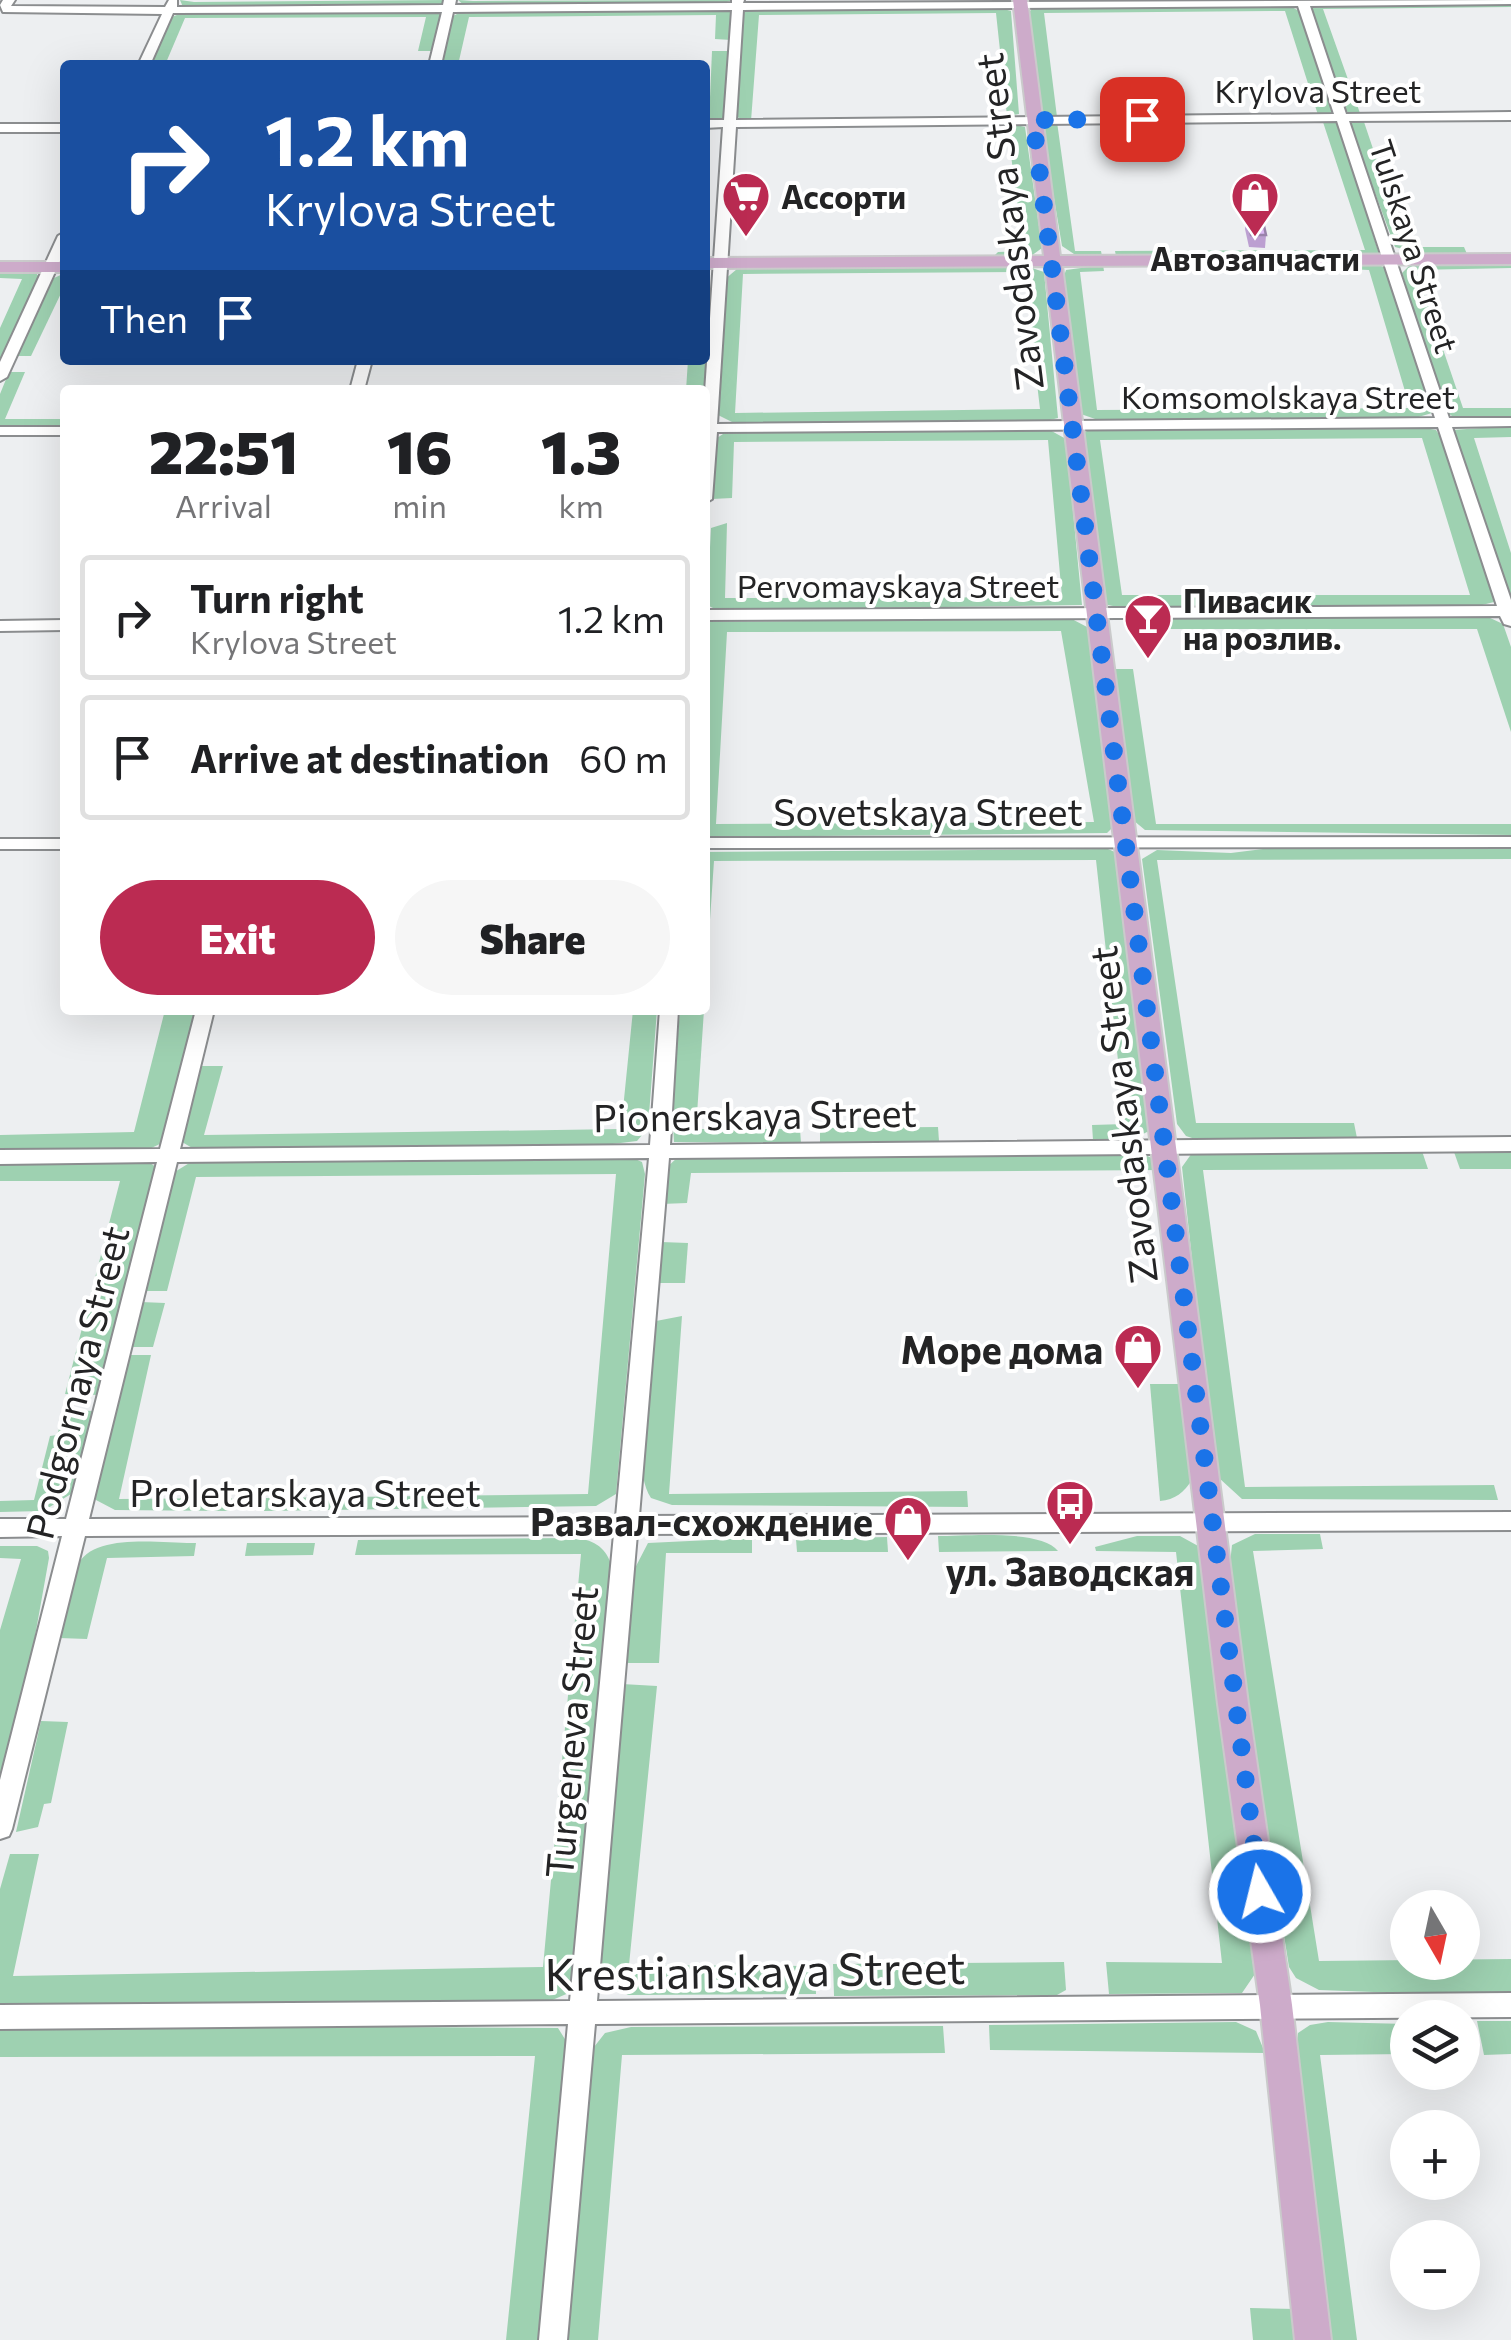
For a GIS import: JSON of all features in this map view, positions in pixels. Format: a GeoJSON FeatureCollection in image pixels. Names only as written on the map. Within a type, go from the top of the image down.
{"type":"FeatureCollection","features":[{"type":"Feature","properties":{"kind":"main road","name":"Zavodaskaya Street"},"geometry":{"type":"LineString","coordinates":[[1020,2],[1094,614],[1276,2005],[1313,2340]]}},
{"type":"Feature","properties":{"kind":"main road"},"geometry":{"type":"LineString","coordinates":[[712,263],[1511,259]]}},
{"type":"Feature","properties":{"kind":"main road"},"geometry":{"type":"LineString","coordinates":[[0,267],[58,267]]}},
{"type":"Feature","properties":{"kind":"street"},"geometry":{"type":"LineString","coordinates":[[9,0],[4,9],[10,11],[172,5],[1511,1]]}},
{"type":"Feature","properties":{"kind":"street","name":"Tulskaya Street"},"geometry":{"type":"LineString","coordinates":[[1302,1],[1510,615]]}},
{"type":"Feature","properties":{"kind":"street"},"geometry":{"type":"LineString","coordinates":[[710,329],[712,263],[737,3]]}},
{"type":"Feature","properties":{"kind":"street"},"geometry":{"type":"LineString","coordinates":[[436,60],[449,4]]}},
{"type":"Feature","properties":{"kind":"street"},"geometry":{"type":"LineString","coordinates":[[146,60],[172,5]]}},
{"type":"Feature","properties":{"kind":"street","name":"Krylova Street"},"geometry":{"type":"LineString","coordinates":[[710,124],[1511,116]]}},
{"type":"Feature","properties":{"kind":"street"},"geometry":{"type":"LineString","coordinates":[[0,128],[60,128]]}},
{"type":"Feature","properties":{"kind":"street"},"geometry":{"type":"LineString","coordinates":[[0,377],[58,267]]}},
{"type":"Feature","properties":{"kind":"street","name":"Komsomolskaya Street"},"geometry":{"type":"LineString","coordinates":[[710,428],[1511,422]]}},
{"type":"Feature","properties":{"kind":"street"},"geometry":{"type":"LineString","coordinates":[[0,431],[60,431]]}},
{"type":"Feature","properties":{"kind":"street","name":"Pervomayskaya Street"},"geometry":{"type":"LineString","coordinates":[[710,615],[1510,615]]}},
{"type":"Feature","properties":{"kind":"street"},"geometry":{"type":"LineString","coordinates":[[0,626],[60,625]]}},
{"type":"Feature","properties":{"kind":"street","name":"Sovetskaya Street"},"geometry":{"type":"LineString","coordinates":[[710,843],[1511,842]]}},
{"type":"Feature","properties":{"kind":"street"},"geometry":{"type":"LineString","coordinates":[[0,844],[60,844]]}},
{"type":"Feature","properties":{"kind":"street","name":"Podgornaya Street"},"geometry":{"type":"LineString","coordinates":[[0,1829],[205,1015]]}},
{"type":"Feature","properties":{"kind":"street","name":"Turgeneva Street"},"geometry":{"type":"LineString","coordinates":[[553,2340],[660,1151],[668,1015]]}},
{"type":"Feature","properties":{"kind":"street","name":"Pionerskaya Street"},"geometry":{"type":"LineString","coordinates":[[0,1158],[1511,1144]]}},
{"type":"Feature","properties":{"kind":"street","name":"Proletarskaya Street"},"geometry":{"type":"LineString","coordinates":[[0,1528],[1511,1521]]}},
{"type":"Feature","properties":{"kind":"street","name":"Krestianskaya Street"},"geometry":{"type":"LineString","coordinates":[[0,2017],[1511,2005]]}},
{"type":"Feature","properties":{"kind":"green space"},"geometry":{"type":"Polygon","coordinates":[[[180,0],[448,0],[444,6],[183,7],[180,0]]]}},
{"type":"Feature","properties":{"kind":"green space"},"geometry":{"type":"Polygon","coordinates":[[[458,0],[734,0],[719,4],[465,6],[458,0]]]}},
{"type":"Feature","properties":{"kind":"green space"},"geometry":{"type":"Polygon","coordinates":[[[1511,2],[1511,7],[1323,9],[1361,116],[1345,111],[1311,8],[1511,2]]]}},
{"type":"Feature","properties":{"kind":"green space"},"geometry":{"type":"Polygon","coordinates":[[[1288,5],[1301,12],[1336,112],[1318,115],[1285,11],[1044,13],[1057,117],[1040,112],[1029,12],[1033,8],[1288,5]]]}},
{"type":"Feature","properties":{"kind":"green space"},"geometry":{"type":"Polygon","coordinates":[[[996,7],[1011,11],[1019,114],[1007,116],[996,13],[759,15],[751,121],[736,117],[744,10],[996,7]]]}},
{"type":"Feature","properties":{"kind":"green space"},"geometry":{"type":"Polygon","coordinates":[[[731,9],[731,40],[715,39],[716,15],[469,17],[459,60],[441,60],[453,16],[463,11],[731,9]]]}},
{"type":"Feature","properties":{"kind":"green space"},"geometry":{"type":"Polygon","coordinates":[[[184,12],[444,14],[436,51],[418,51],[426,17],[185,18],[167,60],[151,60],[172,17],[184,12]]]}},
{"type":"Feature","properties":{"kind":"green space"},"geometry":{"type":"Polygon","coordinates":[[[712,51],[728,51],[725,118],[710,121],[712,51]]]}},
{"type":"Feature","properties":{"kind":"green space"},"geometry":{"type":"Polygon","coordinates":[[[1322,119],[1337,121],[1379,254],[1116,256],[1115,251],[1365,250],[1322,119]]]}},
{"type":"Feature","properties":{"kind":"green space"},"geometry":{"type":"Polygon","coordinates":[[[1363,119],[1406,247],[1464,247],[1467,254],[1422,254],[1395,247],[1348,120],[1363,119]]]}},
{"type":"Feature","properties":{"kind":"green space"},"geometry":{"type":"Polygon","coordinates":[[[1057,122],[1075,251],[1101,251],[1102,256],[1077,256],[1062,246],[1042,126],[1057,122]]]}},
{"type":"Feature","properties":{"kind":"green space"},"geometry":{"type":"Polygon","coordinates":[[[1007,123],[1025,127],[1042,248],[1031,256],[993,257],[998,252],[1023,251],[1007,123]]]}},
{"type":"Feature","properties":{"kind":"green space"},"geometry":{"type":"Polygon","coordinates":[[[1511,262],[1511,268],[1416,270],[1463,408],[1511,408],[1511,418],[1452,416],[1445,411],[1402,273],[1411,264],[1511,262]]]}},
{"type":"Feature","properties":{"kind":"green space"},"geometry":{"type":"Polygon","coordinates":[[[1343,263],[1374,263],[1388,269],[1432,413],[1415,418],[1098,420],[1078,413],[1064,276],[1066,270],[1103,265],[1104,271],[1080,272],[1097,410],[1410,408],[1369,270],[1345,269],[1343,263]]]}},
{"type":"Feature","properties":{"kind":"green space"},"geometry":{"type":"Polygon","coordinates":[[[1023,265],[1044,272],[1058,418],[1042,422],[734,423],[718,415],[724,280],[737,269],[1023,265]],[[1024,272],[743,274],[735,413],[1040,409],[1024,272]]]}},
{"type":"Feature","properties":{"kind":"green space"},"geometry":{"type":"Polygon","coordinates":[[[0,272],[36,273],[40,278],[0,365],[0,328],[22,279],[0,278],[0,272]]]}},
{"type":"Feature","properties":{"kind":"green space"},"geometry":{"type":"Polygon","coordinates":[[[60,275],[60,295],[31,356],[17,356],[54,278],[60,275]]]}},
{"type":"Feature","properties":{"kind":"green space"},"geometry":{"type":"Polygon","coordinates":[[[688,365],[706,365],[705,385],[686,385],[688,365]]]}},
{"type":"Feature","properties":{"kind":"green space"},"geometry":{"type":"Polygon","coordinates":[[[9,372],[25,372],[5,419],[60,419],[60,429],[0,430],[0,394],[9,372]]]}},
{"type":"Feature","properties":{"kind":"green space"},"geometry":{"type":"Polygon","coordinates":[[[1511,426],[1511,437],[1474,438],[1511,553],[1511,602],[1452,430],[1511,426]]]}},
{"type":"Feature","properties":{"kind":"green space"},"geometry":{"type":"Polygon","coordinates":[[[1419,427],[1436,430],[1443,441],[1494,602],[1474,607],[1124,608],[1102,604],[1082,434],[1089,430],[1419,427]],[[1422,438],[1100,440],[1122,595],[1470,595],[1422,438]]]}},
{"type":"Feature","properties":{"kind":"green space"},"geometry":{"type":"Polygon","coordinates":[[[1048,429],[1066,439],[1082,605],[717,610],[710,606],[711,528],[727,523],[725,598],[1062,597],[1048,440],[734,442],[732,498],[712,499],[717,438],[726,432],[1048,429]]]}},
{"type":"Feature","properties":{"kind":"green space"},"geometry":{"type":"Polygon","coordinates":[[[1486,616],[1503,624],[1511,647],[1511,732],[1477,629],[1155,629],[1152,617],[1486,616]]]}},
{"type":"Feature","properties":{"kind":"green space"},"geometry":{"type":"Polygon","coordinates":[[[1070,618],[1087,627],[1118,822],[1107,833],[710,837],[710,622],[1070,618]],[[1061,631],[727,632],[716,824],[1094,822],[1061,631]]]}},
{"type":"Feature","properties":{"kind":"green space"},"geometry":{"type":"Polygon","coordinates":[[[1110,669],[1133,669],[1156,824],[1511,824],[1511,835],[1145,830],[1133,820],[1110,669]]]}},
{"type":"Feature","properties":{"kind":"green space"},"geometry":{"type":"Polygon","coordinates":[[[1271,848],[1511,848],[1511,859],[1157,860],[1196,1123],[1354,1123],[1357,1138],[1198,1140],[1186,1136],[1177,1124],[1142,859],[1157,850],[1231,853],[1271,848]]]}},
{"type":"Feature","properties":{"kind":"green space"},"geometry":{"type":"Polygon","coordinates":[[[1108,849],[1117,853],[1153,1129],[1131,1140],[1093,1140],[1092,1125],[1125,1124],[1096,860],[714,861],[710,920],[710,852],[1108,849]]]}},
{"type":"Feature","properties":{"kind":"green space"},"geometry":{"type":"Polygon","coordinates":[[[164,1015],[197,1015],[162,1143],[145,1151],[0,1152],[0,1135],[134,1132],[164,1015]]]}},
{"type":"Feature","properties":{"kind":"green space"},"geometry":{"type":"Polygon","coordinates":[[[632,1015],[657,1015],[648,1128],[637,1141],[604,1145],[194,1149],[182,1142],[199,1066],[223,1066],[204,1135],[621,1129],[632,1015]]]}},
{"type":"Feature","properties":{"kind":"green space"},"geometry":{"type":"Polygon","coordinates":[[[680,1015],[704,1015],[696,1129],[800,1129],[801,1143],[674,1142],[672,1107],[680,1015]]]}},
{"type":"Feature","properties":{"kind":"green space"},"geometry":{"type":"Polygon","coordinates":[[[938,1127],[939,1141],[820,1142],[820,1128],[938,1127]]]}},
{"type":"Feature","properties":{"kind":"green space"},"geometry":{"type":"Polygon","coordinates":[[[1422,1151],[1428,1169],[1203,1170],[1245,1487],[1494,1485],[1498,1500],[1242,1499],[1219,1478],[1214,1461],[1182,1167],[1192,1153],[1422,1151]]]}},
{"type":"Feature","properties":{"kind":"green space"},"geometry":{"type":"Polygon","coordinates":[[[1511,1151],[1511,1169],[1460,1169],[1454,1152],[1511,1151]]]}},
{"type":"Feature","properties":{"kind":"green space"},"geometry":{"type":"Polygon","coordinates":[[[1140,1153],[1152,1158],[1162,1170],[691,1173],[687,1203],[661,1204],[666,1168],[677,1158],[1140,1153]]]}},
{"type":"Feature","properties":{"kind":"green space"},"geometry":{"type":"Polygon","coordinates":[[[221,1158],[633,1158],[642,1162],[645,1174],[616,1494],[596,1506],[264,1511],[266,1498],[588,1494],[616,1174],[196,1177],[167,1291],[146,1291],[173,1173],[191,1162],[221,1158]]]}},
{"type":"Feature","properties":{"kind":"green space"},"geometry":{"type":"Polygon","coordinates":[[[0,1160],[147,1161],[156,1167],[100,1395],[65,1394],[120,1181],[0,1181],[0,1160]]]}},
{"type":"Feature","properties":{"kind":"green space"},"geometry":{"type":"Polygon","coordinates":[[[661,1242],[688,1243],[685,1283],[658,1283],[661,1242]]]}},
{"type":"Feature","properties":{"kind":"green space"},"geometry":{"type":"Polygon","coordinates":[[[141,1302],[165,1303],[153,1347],[130,1347],[141,1302]]]}},
{"type":"Feature","properties":{"kind":"green space"},"geometry":{"type":"Polygon","coordinates":[[[682,1316],[669,1494],[967,1491],[968,1507],[672,1505],[651,1498],[644,1482],[641,1438],[656,1321],[682,1316]]]}},
{"type":"Feature","properties":{"kind":"green space"},"geometry":{"type":"Polygon","coordinates":[[[128,1355],[151,1355],[119,1499],[232,1498],[230,1511],[115,1510],[96,1500],[93,1491],[128,1355]]]}},
{"type":"Feature","properties":{"kind":"green space"},"geometry":{"type":"Polygon","coordinates":[[[1150,1384],[1181,1384],[1192,1480],[1179,1495],[1160,1501],[1150,1384]]]}},
{"type":"Feature","properties":{"kind":"green space"},"geometry":{"type":"Polygon","coordinates":[[[65,1410],[95,1411],[71,1494],[43,1511],[0,1512],[0,1501],[34,1500],[50,1436],[57,1435],[65,1410]]]}},
{"type":"Feature","properties":{"kind":"green space"},"geometry":{"type":"Polygon","coordinates":[[[1255,1534],[1320,1534],[1323,1549],[1253,1551],[1319,1961],[1390,1960],[1390,1980],[1480,1980],[1480,1959],[1511,1959],[1511,1997],[1319,1990],[1296,1978],[1289,1967],[1228,1582],[1232,1545],[1255,1534]]]}},
{"type":"Feature","properties":{"kind":"green space"},"geometry":{"type":"Polygon","coordinates":[[[938,1536],[1036,1539],[1058,1551],[939,1552],[938,1536]]]}},
{"type":"Feature","properties":{"kind":"green space"},"geometry":{"type":"Polygon","coordinates":[[[1137,1536],[1180,1536],[1200,1547],[1257,1971],[1242,1993],[1109,1994],[1106,1962],[1222,1963],[1176,1552],[1096,1551],[1095,1547],[1137,1536]]]}},
{"type":"Feature","properties":{"kind":"green space"},"geometry":{"type":"Polygon","coordinates":[[[887,1537],[888,1552],[797,1552],[796,1539],[887,1537]]]}},
{"type":"Feature","properties":{"kind":"green space"},"geometry":{"type":"Polygon","coordinates":[[[573,1538],[597,1545],[611,1564],[571,1992],[550,2001],[0,2004],[0,1889],[10,1854],[39,1854],[13,1976],[543,1967],[581,1554],[355,1555],[358,1540],[573,1538]]]}},
{"type":"Feature","properties":{"kind":"green space"},"geometry":{"type":"Polygon","coordinates":[[[752,1538],[752,1553],[666,1553],[659,1663],[626,1663],[634,1570],[648,1543],[752,1538]]]}},
{"type":"Feature","properties":{"kind":"green space"},"geometry":{"type":"Polygon","coordinates":[[[196,1543],[194,1556],[107,1558],[87,1639],[59,1638],[74,1575],[85,1556],[112,1544],[196,1543]]]}},
{"type":"Feature","properties":{"kind":"green space"},"geometry":{"type":"Polygon","coordinates":[[[247,1543],[315,1543],[313,1555],[245,1556],[247,1543]]]}},
{"type":"Feature","properties":{"kind":"green space"},"geometry":{"type":"Polygon","coordinates":[[[0,1546],[37,1546],[48,1551],[49,1558],[22,1709],[0,1791],[0,1630],[21,1559],[0,1558],[0,1546]]]}},
{"type":"Feature","properties":{"kind":"green space"},"geometry":{"type":"Polygon","coordinates":[[[622,1684],[657,1686],[629,1965],[815,1966],[816,1994],[628,1995],[606,1982],[601,1965],[622,1684]]]}},
{"type":"Feature","properties":{"kind":"green space"},"geometry":{"type":"Polygon","coordinates":[[[41,1721],[68,1722],[51,1803],[44,1804],[38,1827],[16,1832],[41,1721]]]}},
{"type":"Feature","properties":{"kind":"green space"},"geometry":{"type":"Polygon","coordinates":[[[1064,1962],[1066,1990],[1057,1995],[834,1996],[833,1964],[1064,1962]]]}},
{"type":"Feature","properties":{"kind":"green space"},"geometry":{"type":"Polygon","coordinates":[[[1480,2021],[1511,2021],[1511,2054],[1484,2055],[1480,2021]]]}},
{"type":"Feature","properties":{"kind":"green space"},"geometry":{"type":"Polygon","coordinates":[[[1236,2022],[1256,2031],[1265,2053],[990,2050],[989,2025],[1236,2022]]]}},
{"type":"Feature","properties":{"kind":"green space"},"geometry":{"type":"Polygon","coordinates":[[[1390,2024],[1390,2054],[1320,2055],[1357,2340],[1328,2340],[1296,2054],[1298,2033],[1310,2025],[1390,2024]]]}},
{"type":"Feature","properties":{"kind":"green space"},"geometry":{"type":"Polygon","coordinates":[[[0,2025],[558,2028],[568,2044],[540,2340],[506,2340],[535,2056],[0,2057],[0,2025]]]}},
{"type":"Feature","properties":{"kind":"green space"},"geometry":{"type":"Polygon","coordinates":[[[943,2026],[945,2053],[622,2055],[598,2340],[565,2340],[594,2047],[605,2033],[631,2027],[943,2026]]]}},
{"type":"Feature","properties":{"kind":"green space"},"geometry":{"type":"Polygon","coordinates":[[[1250,2308],[1296,2309],[1299,2340],[1253,2340],[1250,2308]]]}},
{"type":"Feature","properties":{"kind":"building"},"geometry":{"type":"Polygon","coordinates":[[[1247,216],[1262,217],[1266,235],[1251,235],[1247,216]]]}},
{"type":"Feature","properties":{"kind":"place","name":"Ассорти"},"geometry":{"type":"Point","coordinates":[746,238]}},
{"type":"Feature","properties":{"kind":"place","name":"Автозапчасти"},"geometry":{"type":"Point","coordinates":[1255,238]}},
{"type":"Feature","properties":{"kind":"place","name":"Пивасик на розлив."},"geometry":{"type":"Point","coordinates":[1148,660]}},
{"type":"Feature","properties":{"kind":"place","name":"Море дома"},"geometry":{"type":"Point","coordinates":[1138,1390]}},
{"type":"Feature","properties":{"kind":"place","name":"ул. Заводская"},"geometry":{"type":"Point","coordinates":[1070,1546]}},
{"type":"Feature","properties":{"kind":"place","name":"Развал-схождение"},"geometry":{"type":"Point","coordinates":[908,1562]}},
{"type":"Feature","properties":{"kind":"route"},"geometry":{"type":"LineString","coordinates":[[1142,119],[1033,120],[1260,1892]]}}]}
